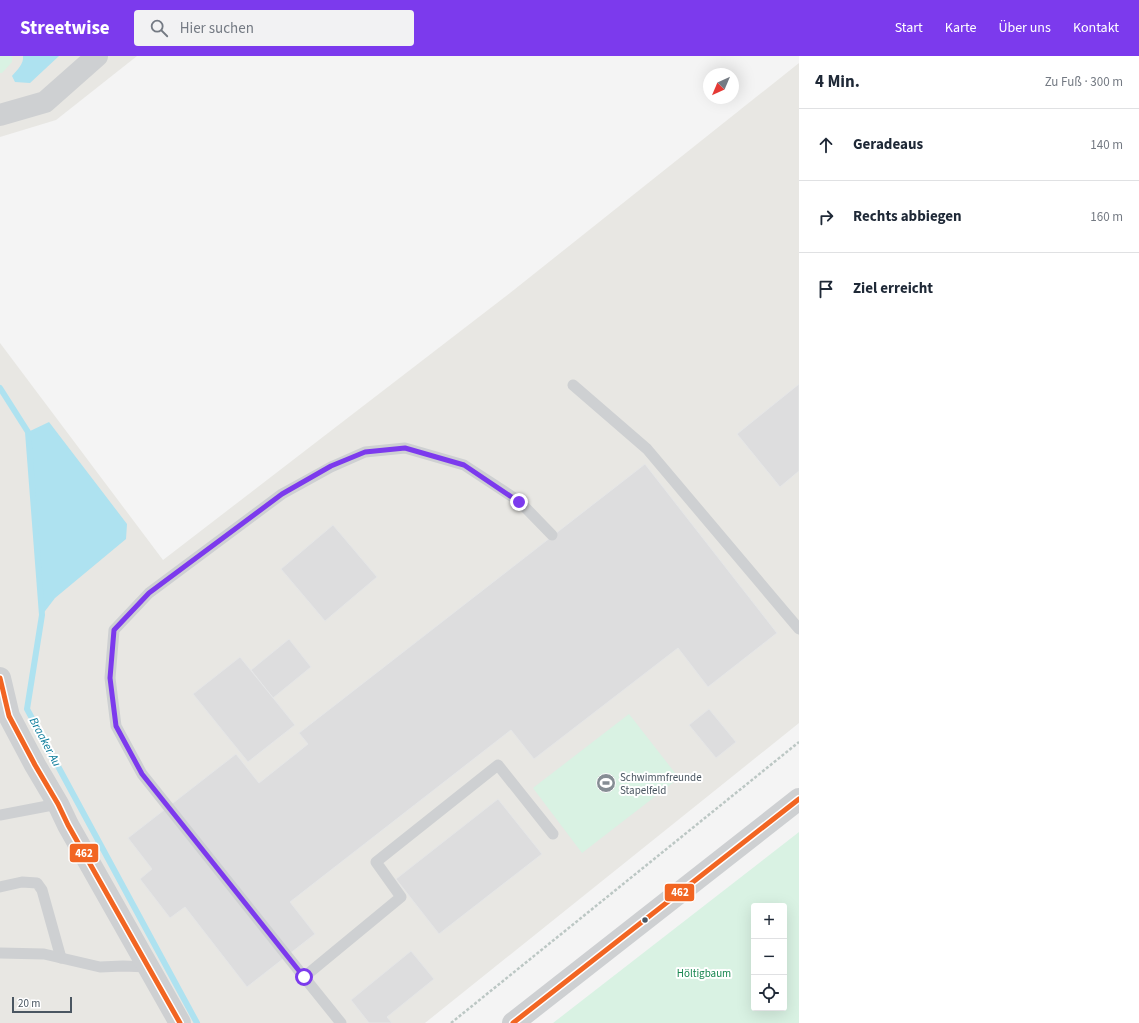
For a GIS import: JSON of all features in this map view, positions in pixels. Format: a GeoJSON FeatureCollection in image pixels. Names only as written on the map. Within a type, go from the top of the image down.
{"type":"FeatureCollection","features":[{"type":"Feature","properties":{"kind":"street"},"geometry":{"type":"LineString","coordinates":[[0,115],[44,102],[97,56]]}},
{"type":"Feature","properties":{"kind":"street"},"geometry":{"type":"LineString","coordinates":[[0,678],[9,716],[34,765],[58,804],[68,825],[180,1023]]}},
{"type":"Feature","properties":{"kind":"street"},"geometry":{"type":"LineString","coordinates":[[513,1023],[799,799]]}},
{"type":"Feature","properties":{"kind":"lane"},"geometry":{"type":"LineString","coordinates":[[573,385],[648,449],[799,629]]}},
{"type":"Feature","properties":{"kind":"lane"},"geometry":{"type":"LineString","coordinates":[[342,1023],[142,774],[116,726],[110,678],[114,630],[149,593],[282,494],[331,466],[365,452],[405,448],[464,465],[519,502],[552,535]]}},
{"type":"Feature","properties":{"kind":"lane"},"geometry":{"type":"LineString","coordinates":[[304,977],[402,897],[376,862],[498,765],[553,834]]}},
{"type":"Feature","properties":{"kind":"lane"},"geometry":{"type":"LineString","coordinates":[[0,815],[58,804]]}},
{"type":"Feature","properties":{"kind":"lane"},"geometry":{"type":"LineString","coordinates":[[0,887],[22,882],[37,883],[42,890],[61,958]]}},
{"type":"Feature","properties":{"kind":"lane"},"geometry":{"type":"LineString","coordinates":[[0,953],[44,954],[100,966],[149,968]]}},
{"type":"Feature","properties":{"kind":"path"},"geometry":{"type":"LineString","coordinates":[[451,1023],[799,742]]}},
{"type":"Feature","properties":{"kind":"shaded area"},"geometry":{"type":"Polygon","coordinates":[[[0,56],[137,56],[56,120],[0,137],[0,56]]]}},
{"type":"Feature","properties":{"kind":"shaded area"},"geometry":{"type":"Polygon","coordinates":[[[799,63],[799,723],[425,1023],[0,1023],[0,343],[163,560],[510,293],[799,63]]]}},
{"type":"Feature","properties":{"kind":"green space"},"geometry":{"type":"Polygon","coordinates":[[[0,56],[12,56],[12,62],[2,73],[0,73],[0,56]]]}},
{"type":"Feature","properties":{"kind":"green space","name":"Schwimmfreunde Stapelfeld"},"geometry":{"type":"Polygon","coordinates":[[[629,714],[679,778],[582,853],[533,788],[629,714]]]}},
{"type":"Feature","properties":{"kind":"green space","name":"Höltigbaum"},"geometry":{"type":"Polygon","coordinates":[[[799,832],[799,1023],[553,1023],[799,832]]]}},
{"type":"Feature","properties":{"kind":"water"},"geometry":{"type":"Polygon","coordinates":[[[23,56],[59,56],[30,83],[15,82],[12,76],[21,64],[23,56]]]}},
{"type":"Feature","properties":{"kind":"water"},"geometry":{"type":"Polygon","coordinates":[[[49,422],[127,524],[126,539],[55,598],[42,615],[28,432],[49,422]]]}},
{"type":"Feature","properties":{"kind":"building"},"geometry":{"type":"Polygon","coordinates":[[[799,384],[799,471],[780,487],[737,434],[799,384]]]}},
{"type":"Feature","properties":{"kind":"building"},"geometry":{"type":"Polygon","coordinates":[[[645,464],[777,633],[708,687],[678,648],[534,759],[511,730],[290,902],[315,934],[247,987],[185,907],[170,918],[140,879],[152,869],[128,838],[236,754],[259,783],[308,744],[299,733],[645,464]]]}},
{"type":"Feature","properties":{"kind":"building"},"geometry":{"type":"Polygon","coordinates":[[[333,525],[377,577],[325,621],[281,569],[333,525]]]}},
{"type":"Feature","properties":{"kind":"building"},"geometry":{"type":"Polygon","coordinates":[[[289,639],[311,667],[273,698],[251,670],[289,639]]]}},
{"type":"Feature","properties":{"kind":"building"},"geometry":{"type":"Polygon","coordinates":[[[240,657],[295,725],[248,762],[193,694],[240,657]]]}},
{"type":"Feature","properties":{"kind":"building"},"geometry":{"type":"Polygon","coordinates":[[[709,709],[736,742],[716,758],[689,725],[709,709]]]}},
{"type":"Feature","properties":{"kind":"building"},"geometry":{"type":"Polygon","coordinates":[[[498,799],[542,854],[439,934],[396,879],[498,799]]]}},
{"type":"Feature","properties":{"kind":"building"},"geometry":{"type":"Polygon","coordinates":[[[411,951],[434,979],[387,1017],[392,1023],[369,1023],[351,1000],[411,951]]]}},
{"type":"Feature","properties":{"kind":"waterway","name":"Braaker Au"},"geometry":{"type":"LineString","coordinates":[[0,388],[28,432],[42,615],[27,709],[197,1023]]}},
{"type":"Feature","properties":{"kind":"transit line","name":"462"},"geometry":{"type":"LineString","coordinates":[[0,678],[9,716],[58,804],[68,825],[180,1023]]}},
{"type":"Feature","properties":{"kind":"transit line","name":"462"},"geometry":{"type":"LineString","coordinates":[[513,1023],[799,799]]}},
{"type":"Feature","properties":{"kind":"place","name":"Schwimmfreunde Stapelfeld"},"geometry":{"type":"Point","coordinates":[606,783]}},
{"type":"Feature","properties":{"kind":"route"},"geometry":{"type":"LineString","coordinates":[[304,977],[142,774],[116,726],[110,678],[114,630],[149,593],[282,494],[331,466],[365,452],[405,448],[464,465],[519,502]]}}]}
